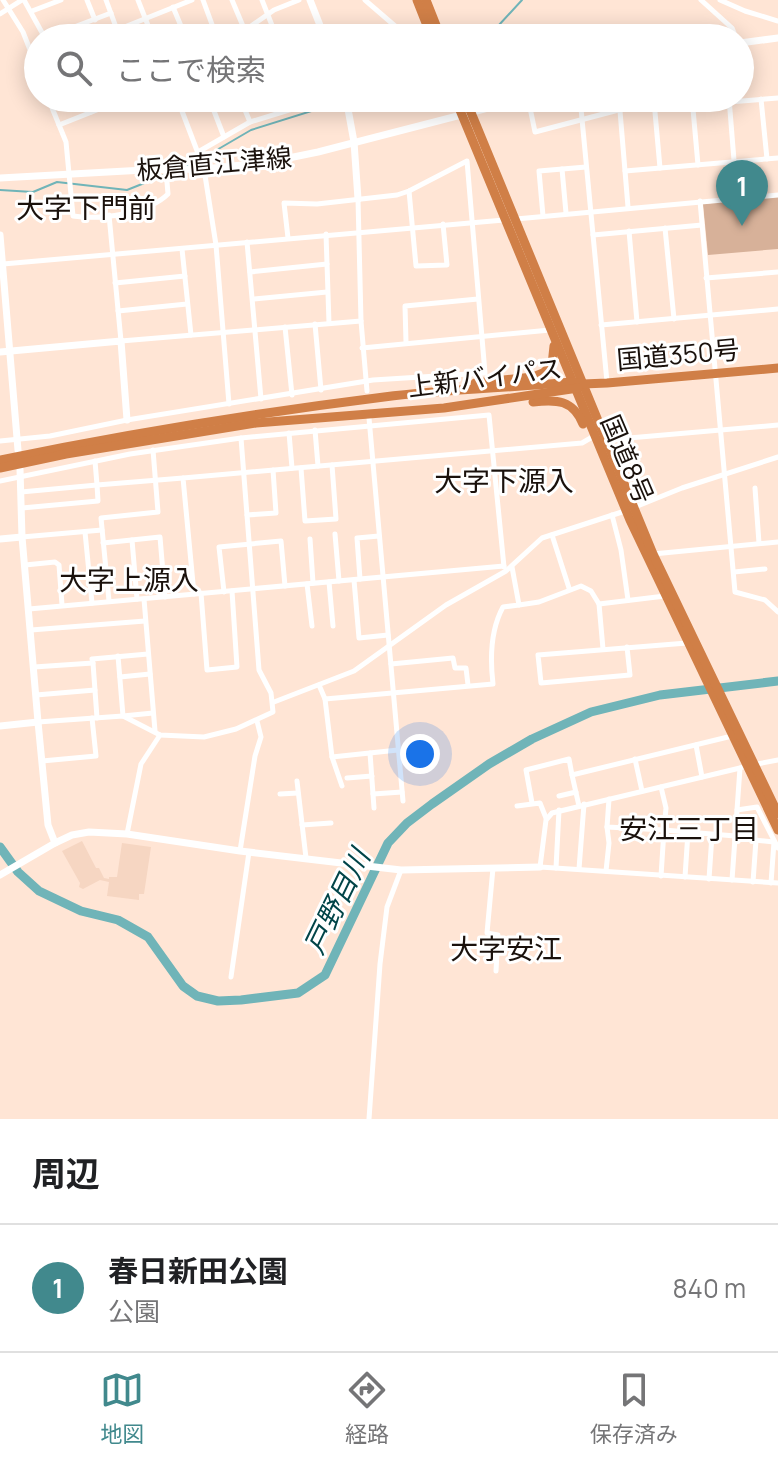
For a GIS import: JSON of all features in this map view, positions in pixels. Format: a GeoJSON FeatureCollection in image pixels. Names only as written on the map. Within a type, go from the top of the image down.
{"type":"FeatureCollection","features":[{"type":"Feature","properties":{"kind":"highway"},"geometry":{"type":"LineString","coordinates":[[417,0],[426,24]]}},
{"type":"Feature","properties":{"kind":"highway"},"geometry":{"type":"LineString","coordinates":[[426,0],[435,24]]}},
{"type":"Feature","properties":{"kind":"highway","name":"国道8号"},"geometry":{"type":"LineString","coordinates":[[466,113],[577,385],[592,437],[653,554],[778,830]]}},
{"type":"Feature","properties":{"kind":"highway","name":"国道8号"},"geometry":{"type":"LineString","coordinates":[[511,220],[552,334],[605,440],[665,596],[709,680]]}},
{"type":"Feature","properties":{"kind":"highway"},"geometry":{"type":"LineString","coordinates":[[384,397],[543,373],[555,359],[552,334]]}},
{"type":"Feature","properties":{"kind":"highway","name":"国道350号"},"geometry":{"type":"LineString","coordinates":[[577,385],[778,368]]}},
{"type":"Feature","properties":{"kind":"highway","name":"上新バイパス"},"geometry":{"type":"LineString","coordinates":[[0,460],[143,432],[384,397],[577,385]]}},
{"type":"Feature","properties":{"kind":"highway","name":"上新バイパス"},"geometry":{"type":"LineString","coordinates":[[0,468],[256,423],[444,408],[577,385]]}},
{"type":"Feature","properties":{"kind":"highway"},"geometry":{"type":"LineString","coordinates":[[444,408],[562,401],[576,410],[592,437]]}},
{"type":"Feature","properties":{"kind":"highway","name":"国道8号"},"geometry":{"type":"LineString","coordinates":[[717,696],[732,736],[778,814]]}},
{"type":"Feature","properties":{"kind":"street"},"geometry":{"type":"LineString","coordinates":[[3,0],[24,34]]}},
{"type":"Feature","properties":{"kind":"street"},"geometry":{"type":"LineString","coordinates":[[0,14],[23,0],[38,24]]}},
{"type":"Feature","properties":{"kind":"street"},"geometry":{"type":"LineString","coordinates":[[32,11],[61,0]]}},
{"type":"Feature","properties":{"kind":"street"},"geometry":{"type":"LineString","coordinates":[[87,0],[95,20]]}},
{"type":"Feature","properties":{"kind":"street"},"geometry":{"type":"LineString","coordinates":[[106,0],[115,24]]}},
{"type":"Feature","properties":{"kind":"street"},"geometry":{"type":"LineString","coordinates":[[138,0],[148,24]]}},
{"type":"Feature","properties":{"kind":"street"},"geometry":{"type":"LineString","coordinates":[[133,24],[192,0]]}},
{"type":"Feature","properties":{"kind":"street"},"geometry":{"type":"LineString","coordinates":[[203,0],[212,24]]}},
{"type":"Feature","properties":{"kind":"street"},"geometry":{"type":"LineString","coordinates":[[232,0],[242,24]]}},
{"type":"Feature","properties":{"kind":"street"},"geometry":{"type":"LineString","coordinates":[[262,0],[272,24]]}},
{"type":"Feature","properties":{"kind":"street"},"geometry":{"type":"LineString","coordinates":[[255,24],[280,7],[299,0]]}},
{"type":"Feature","properties":{"kind":"street"},"geometry":{"type":"LineString","coordinates":[[310,0],[319,24]]}},
{"type":"Feature","properties":{"kind":"street"},"geometry":{"type":"LineString","coordinates":[[365,0],[393,24]]}},
{"type":"Feature","properties":{"kind":"street"},"geometry":{"type":"LineString","coordinates":[[701,0],[728,24]]}},
{"type":"Feature","properties":{"kind":"street"},"geometry":{"type":"LineString","coordinates":[[720,0],[778,21]]}},
{"type":"Feature","properties":{"kind":"street"},"geometry":{"type":"LineString","coordinates":[[173,7],[180,24]]}},
{"type":"Feature","properties":{"kind":"street"},"geometry":{"type":"LineString","coordinates":[[84,24],[111,13]]}},
{"type":"Feature","properties":{"kind":"street"},"geometry":{"type":"LineString","coordinates":[[754,41],[778,38]]}},
{"type":"Feature","properties":{"kind":"street"},"geometry":{"type":"LineString","coordinates":[[754,99],[778,98]]}},
{"type":"Feature","properties":{"kind":"street"},"geometry":{"type":"LineString","coordinates":[[761,99],[767,159]]}},
{"type":"Feature","properties":{"kind":"street"},"geometry":{"type":"LineString","coordinates":[[54,112],[66,142],[73,216],[109,215],[141,209],[168,194],[166,170]]}},
{"type":"Feature","properties":{"kind":"street"},"geometry":{"type":"LineString","coordinates":[[59,125],[91,112]]}},
{"type":"Feature","properties":{"kind":"street"},"geometry":{"type":"LineString","coordinates":[[182,112],[204,169],[216,245],[229,404]]}},
{"type":"Feature","properties":{"kind":"street"},"geometry":{"type":"LineString","coordinates":[[214,112],[224,137]]}},
{"type":"Feature","properties":{"kind":"street"},"geometry":{"type":"LineString","coordinates":[[246,112],[250,122]]}},
{"type":"Feature","properties":{"kind":"street"},"geometry":{"type":"LineString","coordinates":[[349,112],[358,199],[362,348],[367,391]]}},
{"type":"Feature","properties":{"kind":"street","name":"板倉直江津線"},"geometry":{"type":"LineString","coordinates":[[0,178],[204,169],[294,158],[470,112]]}},
{"type":"Feature","properties":{"kind":"street"},"geometry":{"type":"LineString","coordinates":[[531,112],[535,132],[616,112]]}},
{"type":"Feature","properties":{"kind":"street"},"geometry":{"type":"LineString","coordinates":[[581,112],[607,383]]}},
{"type":"Feature","properties":{"kind":"street"},"geometry":{"type":"LineString","coordinates":[[620,112],[628,207]]}},
{"type":"Feature","properties":{"kind":"street"},"geometry":{"type":"LineString","coordinates":[[655,112],[660,168]]}},
{"type":"Feature","properties":{"kind":"street"},"geometry":{"type":"LineString","coordinates":[[693,112],[698,165]]}},
{"type":"Feature","properties":{"kind":"street"},"geometry":{"type":"LineString","coordinates":[[730,112],[737,198]]}},
{"type":"Feature","properties":{"kind":"street"},"geometry":{"type":"LineString","coordinates":[[198,152],[250,122],[277,113]]}},
{"type":"Feature","properties":{"kind":"street"},"geometry":{"type":"LineString","coordinates":[[625,171],[778,158]]}},
{"type":"Feature","properties":{"kind":"street"},"geometry":{"type":"LineString","coordinates":[[0,441],[50,436],[127,420],[366,382],[485,373],[467,161],[409,191],[317,204],[284,203],[288,238]]}},
{"type":"Feature","properties":{"kind":"street"},"geometry":{"type":"LineString","coordinates":[[543,216],[539,171],[586,167]]}},
{"type":"Feature","properties":{"kind":"street"},"geometry":{"type":"LineString","coordinates":[[562,169],[566,213]]}},
{"type":"Feature","properties":{"kind":"street"},"geometry":{"type":"LineString","coordinates":[[409,191],[416,266],[447,265],[443,224]]}},
{"type":"Feature","properties":{"kind":"street"},"geometry":{"type":"LineString","coordinates":[[2,261],[182,249],[778,195]]}},
{"type":"Feature","properties":{"kind":"street"},"geometry":{"type":"LineString","coordinates":[[700,201],[735,592],[765,600],[776,609]]}},
{"type":"Feature","properties":{"kind":"street"},"geometry":{"type":"LineString","coordinates":[[109,215],[127,420]]}},
{"type":"Feature","properties":{"kind":"street"},"geometry":{"type":"LineString","coordinates":[[593,235],[702,225]]}},
{"type":"Feature","properties":{"kind":"street"},"geometry":{"type":"LineString","coordinates":[[665,228],[674,319]]}},
{"type":"Feature","properties":{"kind":"street"},"geometry":{"type":"LineString","coordinates":[[629,231],[637,322]]}},
{"type":"Feature","properties":{"kind":"street"},"geometry":{"type":"LineString","coordinates":[[326,234],[329,323]]}},
{"type":"Feature","properties":{"kind":"street"},"geometry":{"type":"LineString","coordinates":[[0,235],[3,307],[18,450]]}},
{"type":"Feature","properties":{"kind":"street"},"geometry":{"type":"LineString","coordinates":[[247,242],[261,399]]}},
{"type":"Feature","properties":{"kind":"street"},"geometry":{"type":"LineString","coordinates":[[182,249],[191,335]]}},
{"type":"Feature","properties":{"kind":"street"},"geometry":{"type":"LineString","coordinates":[[250,272],[327,264]]}},
{"type":"Feature","properties":{"kind":"street"},"geometry":{"type":"LineString","coordinates":[[706,278],[778,272]]}},
{"type":"Feature","properties":{"kind":"street"},"geometry":{"type":"LineString","coordinates":[[115,283],[185,276]]}},
{"type":"Feature","properties":{"kind":"street"},"geometry":{"type":"LineString","coordinates":[[253,299],[327,292]]}},
{"type":"Feature","properties":{"kind":"street"},"geometry":{"type":"LineString","coordinates":[[406,342],[405,306],[478,299]]}},
{"type":"Feature","properties":{"kind":"street"},"geometry":{"type":"LineString","coordinates":[[118,311],[187,304]]}},
{"type":"Feature","properties":{"kind":"street"},"geometry":{"type":"LineString","coordinates":[[601,325],[778,309]]}},
{"type":"Feature","properties":{"kind":"street"},"geometry":{"type":"LineString","coordinates":[[0,352],[361,321]]}},
{"type":"Feature","properties":{"kind":"street"},"geometry":{"type":"LineString","coordinates":[[315,324],[321,390]]}},
{"type":"Feature","properties":{"kind":"street"},"geometry":{"type":"LineString","coordinates":[[285,327],[292,395]]}},
{"type":"Feature","properties":{"kind":"street"},"geometry":{"type":"LineString","coordinates":[[362,348],[406,342],[552,334]]}},
{"type":"Feature","properties":{"kind":"street"},"geometry":{"type":"LineString","coordinates":[[0,481],[21,472],[241,438],[489,415],[505,569]]}},
{"type":"Feature","properties":{"kind":"street"},"geometry":{"type":"LineString","coordinates":[[369,418],[403,801]]}},
{"type":"Feature","properties":{"kind":"street"},"geometry":{"type":"LineString","coordinates":[[605,440],[778,425]]}},
{"type":"Feature","properties":{"kind":"street"},"geometry":{"type":"LineString","coordinates":[[315,430],[318,466]]}},
{"type":"Feature","properties":{"kind":"street"},"geometry":{"type":"LineString","coordinates":[[289,433],[292,468]]}},
{"type":"Feature","properties":{"kind":"street"},"geometry":{"type":"LineString","coordinates":[[21,492],[582,443],[592,437]]}},
{"type":"Feature","properties":{"kind":"street"},"geometry":{"type":"LineString","coordinates":[[123,716],[157,734],[204,737],[257,721],[270,715],[274,708],[259,670],[241,438]]}},
{"type":"Feature","properties":{"kind":"street"},"geometry":{"type":"LineString","coordinates":[[109,601],[101,518],[158,512],[153,450]]}},
{"type":"Feature","properties":{"kind":"street"},"geometry":{"type":"LineString","coordinates":[[29,609],[357,579],[505,569],[512,567],[536,542],[552,535],[778,457]]}},
{"type":"Feature","properties":{"kind":"street"},"geometry":{"type":"LineString","coordinates":[[22,508],[98,501],[95,461]]}},
{"type":"Feature","properties":{"kind":"street"},"geometry":{"type":"LineString","coordinates":[[301,468],[305,521],[336,519],[332,465]]}},
{"type":"Feature","properties":{"kind":"street"},"geometry":{"type":"LineString","coordinates":[[247,515],[276,513],[273,470]]}},
{"type":"Feature","properties":{"kind":"street"},"geometry":{"type":"LineString","coordinates":[[21,472],[22,537],[38,722],[48,825],[55,843]]}},
{"type":"Feature","properties":{"kind":"street"},"geometry":{"type":"LineString","coordinates":[[183,478],[207,670],[237,667],[232,591]]}},
{"type":"Feature","properties":{"kind":"street"},"geometry":{"type":"LineString","coordinates":[[755,488],[759,543]]}},
{"type":"Feature","properties":{"kind":"street"},"geometry":{"type":"LineString","coordinates":[[612,515],[628,600]]}},
{"type":"Feature","properties":{"kind":"street"},"geometry":{"type":"LineString","coordinates":[[0,539],[102,530]]}},
{"type":"Feature","properties":{"kind":"street"},"geometry":{"type":"LineString","coordinates":[[85,532],[92,603]]}},
{"type":"Feature","properties":{"kind":"street"},"geometry":{"type":"LineString","coordinates":[[335,534],[339,581]]}},
{"type":"Feature","properties":{"kind":"street"},"geometry":{"type":"LineString","coordinates":[[552,535],[569,588]]}},
{"type":"Feature","properties":{"kind":"street"},"geometry":{"type":"LineString","coordinates":[[379,536],[357,538],[359,638],[388,635]]}},
{"type":"Feature","properties":{"kind":"street"},"geometry":{"type":"LineString","coordinates":[[103,543],[160,537],[165,597]]}},
{"type":"Feature","properties":{"kind":"street"},"geometry":{"type":"LineString","coordinates":[[310,539],[312,626]]}},
{"type":"Feature","properties":{"kind":"street"},"geometry":{"type":"LineString","coordinates":[[127,834],[141,764],[157,734],[145,621],[132,540]]}},
{"type":"Feature","properties":{"kind":"street"},"geometry":{"type":"LineString","coordinates":[[224,592],[219,547],[281,541],[285,586]]}},
{"type":"Feature","properties":{"kind":"street"},"geometry":{"type":"LineString","coordinates":[[653,554],[778,542]]}},
{"type":"Feature","properties":{"kind":"street"},"geometry":{"type":"LineString","coordinates":[[25,565],[55,562],[59,565],[62,605]]}},
{"type":"Feature","properties":{"kind":"street"},"geometry":{"type":"LineString","coordinates":[[512,567],[519,605]]}},
{"type":"Feature","properties":{"kind":"street"},"geometry":{"type":"LineString","coordinates":[[274,702],[354,671],[446,605],[505,569]]}},
{"type":"Feature","properties":{"kind":"street"},"geometry":{"type":"LineString","coordinates":[[734,572],[765,569]]}},
{"type":"Feature","properties":{"kind":"street"},"geometry":{"type":"LineString","coordinates":[[329,582],[333,626]]}},
{"type":"Feature","properties":{"kind":"street"},"geometry":{"type":"LineString","coordinates":[[325,699],[493,684],[490,652],[503,607],[539,602],[569,588],[584,586],[595,595],[599,604],[603,649]]}},
{"type":"Feature","properties":{"kind":"street"},"geometry":{"type":"LineString","coordinates":[[599,604],[665,596]]}},
{"type":"Feature","properties":{"kind":"street"},"geometry":{"type":"LineString","coordinates":[[31,630],[145,621]]}},
{"type":"Feature","properties":{"kind":"street"},"geometry":{"type":"LineString","coordinates":[[627,647],[630,675],[541,683],[538,655],[627,647],[687,643]]}},
{"type":"Feature","properties":{"kind":"street"},"geometry":{"type":"LineString","coordinates":[[42,761],[96,756],[92,659],[148,654]]}},
{"type":"Feature","properties":{"kind":"street"},"geometry":{"type":"LineString","coordinates":[[118,656],[123,716]]}},
{"type":"Feature","properties":{"kind":"street"},"geometry":{"type":"LineString","coordinates":[[391,664],[453,658],[455,668],[466,668],[468,685]]}},
{"type":"Feature","properties":{"kind":"street"},"geometry":{"type":"LineString","coordinates":[[34,667],[93,663]]}},
{"type":"Feature","properties":{"kind":"street"},"geometry":{"type":"LineString","coordinates":[[120,677],[150,674]]}},
{"type":"Feature","properties":{"kind":"street"},"geometry":{"type":"LineString","coordinates":[[319,685],[325,699],[332,757],[342,786]]}},
{"type":"Feature","properties":{"kind":"street"},"geometry":{"type":"LineString","coordinates":[[36,695],[95,690]]}},
{"type":"Feature","properties":{"kind":"street"},"geometry":{"type":"LineString","coordinates":[[0,726],[153,713]]}},
{"type":"Feature","properties":{"kind":"street"},"geometry":{"type":"LineString","coordinates":[[231,977],[255,756],[261,737],[257,721]]}},
{"type":"Feature","properties":{"kind":"street"},"geometry":{"type":"LineString","coordinates":[[572,775],[732,736]]}},
{"type":"Feature","properties":{"kind":"street"},"geometry":{"type":"LineString","coordinates":[[696,745],[702,777]]}},
{"type":"Feature","properties":{"kind":"street"},"geometry":{"type":"LineString","coordinates":[[332,757],[398,750]]}},
{"type":"Feature","properties":{"kind":"street"},"geometry":{"type":"LineString","coordinates":[[370,753],[374,808]]}},
{"type":"Feature","properties":{"kind":"street"},"geometry":{"type":"LineString","coordinates":[[532,803],[526,770],[569,759],[581,805],[579,869]]}},
{"type":"Feature","properties":{"kind":"street"},"geometry":{"type":"LineString","coordinates":[[635,759],[642,791]]}},
{"type":"Feature","properties":{"kind":"street"},"geometry":{"type":"LineString","coordinates":[[546,819],[559,810],[778,760]]}},
{"type":"Feature","properties":{"kind":"street"},"geometry":{"type":"LineString","coordinates":[[732,880],[737,810],[748,766]]}},
{"type":"Feature","properties":{"kind":"street"},"geometry":{"type":"LineString","coordinates":[[347,778],[372,776]]}},
{"type":"Feature","properties":{"kind":"street"},"geometry":{"type":"LineString","coordinates":[[297,781],[306,858]]}},
{"type":"Feature","properties":{"kind":"street"},"geometry":{"type":"LineString","coordinates":[[661,787],[666,808],[661,876]]}},
{"type":"Feature","properties":{"kind":"street"},"geometry":{"type":"LineString","coordinates":[[373,794],[402,792]]}},
{"type":"Feature","properties":{"kind":"street"},"geometry":{"type":"LineString","coordinates":[[559,796],[576,792]]}},
{"type":"Feature","properties":{"kind":"street"},"geometry":{"type":"LineString","coordinates":[[280,794],[298,793]]}},
{"type":"Feature","properties":{"kind":"street"},"geometry":{"type":"LineString","coordinates":[[606,871],[609,799]]}},
{"type":"Feature","properties":{"kind":"street"},"geometry":{"type":"LineString","coordinates":[[517,806],[540,803],[546,819],[540,867]]}},
{"type":"Feature","properties":{"kind":"street"},"geometry":{"type":"LineString","coordinates":[[737,810],[757,807],[778,848]]}},
{"type":"Feature","properties":{"kind":"street"},"geometry":{"type":"LineString","coordinates":[[556,868],[559,810]]}},
{"type":"Feature","properties":{"kind":"street"},"geometry":{"type":"LineString","coordinates":[[302,825],[331,823]]}},
{"type":"Feature","properties":{"kind":"street"},"geometry":{"type":"LineString","coordinates":[[607,827],[774,842]]}},
{"type":"Feature","properties":{"kind":"street"},"geometry":{"type":"LineString","coordinates":[[685,877],[688,832]]}},
{"type":"Feature","properties":{"kind":"street"},"geometry":{"type":"LineString","coordinates":[[2,873],[55,843],[82,833],[127,834],[245,852],[397,869],[540,867],[774,883],[774,842]]}},
{"type":"Feature","properties":{"kind":"street"},"geometry":{"type":"LineString","coordinates":[[709,879],[712,835]]}},
{"type":"Feature","properties":{"kind":"street"},"geometry":{"type":"LineString","coordinates":[[753,882],[756,840]]}},
{"type":"Feature","properties":{"kind":"street"},"geometry":{"type":"LineString","coordinates":[[493,868],[487,933],[498,935],[496,971]]}},
{"type":"Feature","properties":{"kind":"street"},"geometry":{"type":"LineString","coordinates":[[369,1119],[380,964],[387,907],[397,869]]}},
{"type":"Feature","properties":{"kind":"shaded area"},"geometry":{"type":"Polygon","coordinates":[[[778,196],[778,249],[708,255],[703,204],[778,196]]]}},
{"type":"Feature","properties":{"kind":"shaded area"},"geometry":{"type":"Polygon","coordinates":[[[82,841],[96,868],[104,878],[109,879],[117,877],[122,843],[151,847],[144,894],[139,894],[139,900],[107,896],[109,882],[100,880],[83,889],[79,887],[80,883],[62,851],[82,841]]]}},
{"type":"Feature","properties":{"kind":"waterway"},"geometry":{"type":"LineString","coordinates":[[500,24],[522,0]]}},
{"type":"Feature","properties":{"kind":"waterway"},"geometry":{"type":"LineString","coordinates":[[203,158],[251,130],[308,112]]}},
{"type":"Feature","properties":{"kind":"waterway"},"geometry":{"type":"LineString","coordinates":[[185,167],[198,161]]}},
{"type":"Feature","properties":{"kind":"waterway"},"geometry":{"type":"LineString","coordinates":[[0,190],[33,192],[57,182],[127,190],[172,172]]}},
{"type":"Feature","properties":{"kind":"waterway","name":"戸野目川"},"geometry":{"type":"LineString","coordinates":[[0,847],[18,872],[39,891],[81,911],[118,920],[148,937],[183,986],[197,996],[218,1001],[298,993],[325,975],[388,843],[407,823],[489,764],[532,739],[591,712],[660,695],[778,681]]}},
{"type":"Feature","properties":{"kind":"place","name":"春日新田公園"},"geometry":{"type":"Point","coordinates":[742,226]}},
{"type":"Feature","properties":{"kind":"district","name":"大字下門前"},"geometry":{"type":"Point","coordinates":[86,207]}},
{"type":"Feature","properties":{"kind":"district","name":"大字下源入"},"geometry":{"type":"Point","coordinates":[504,480]}},
{"type":"Feature","properties":{"kind":"district","name":"大字上源入"},"geometry":{"type":"Point","coordinates":[129,579]}},
{"type":"Feature","properties":{"kind":"district","name":"安江三丁目"},"geometry":{"type":"Point","coordinates":[689,828]}},
{"type":"Feature","properties":{"kind":"district","name":"大字安江"},"geometry":{"type":"Point","coordinates":[506,948]}}]}
